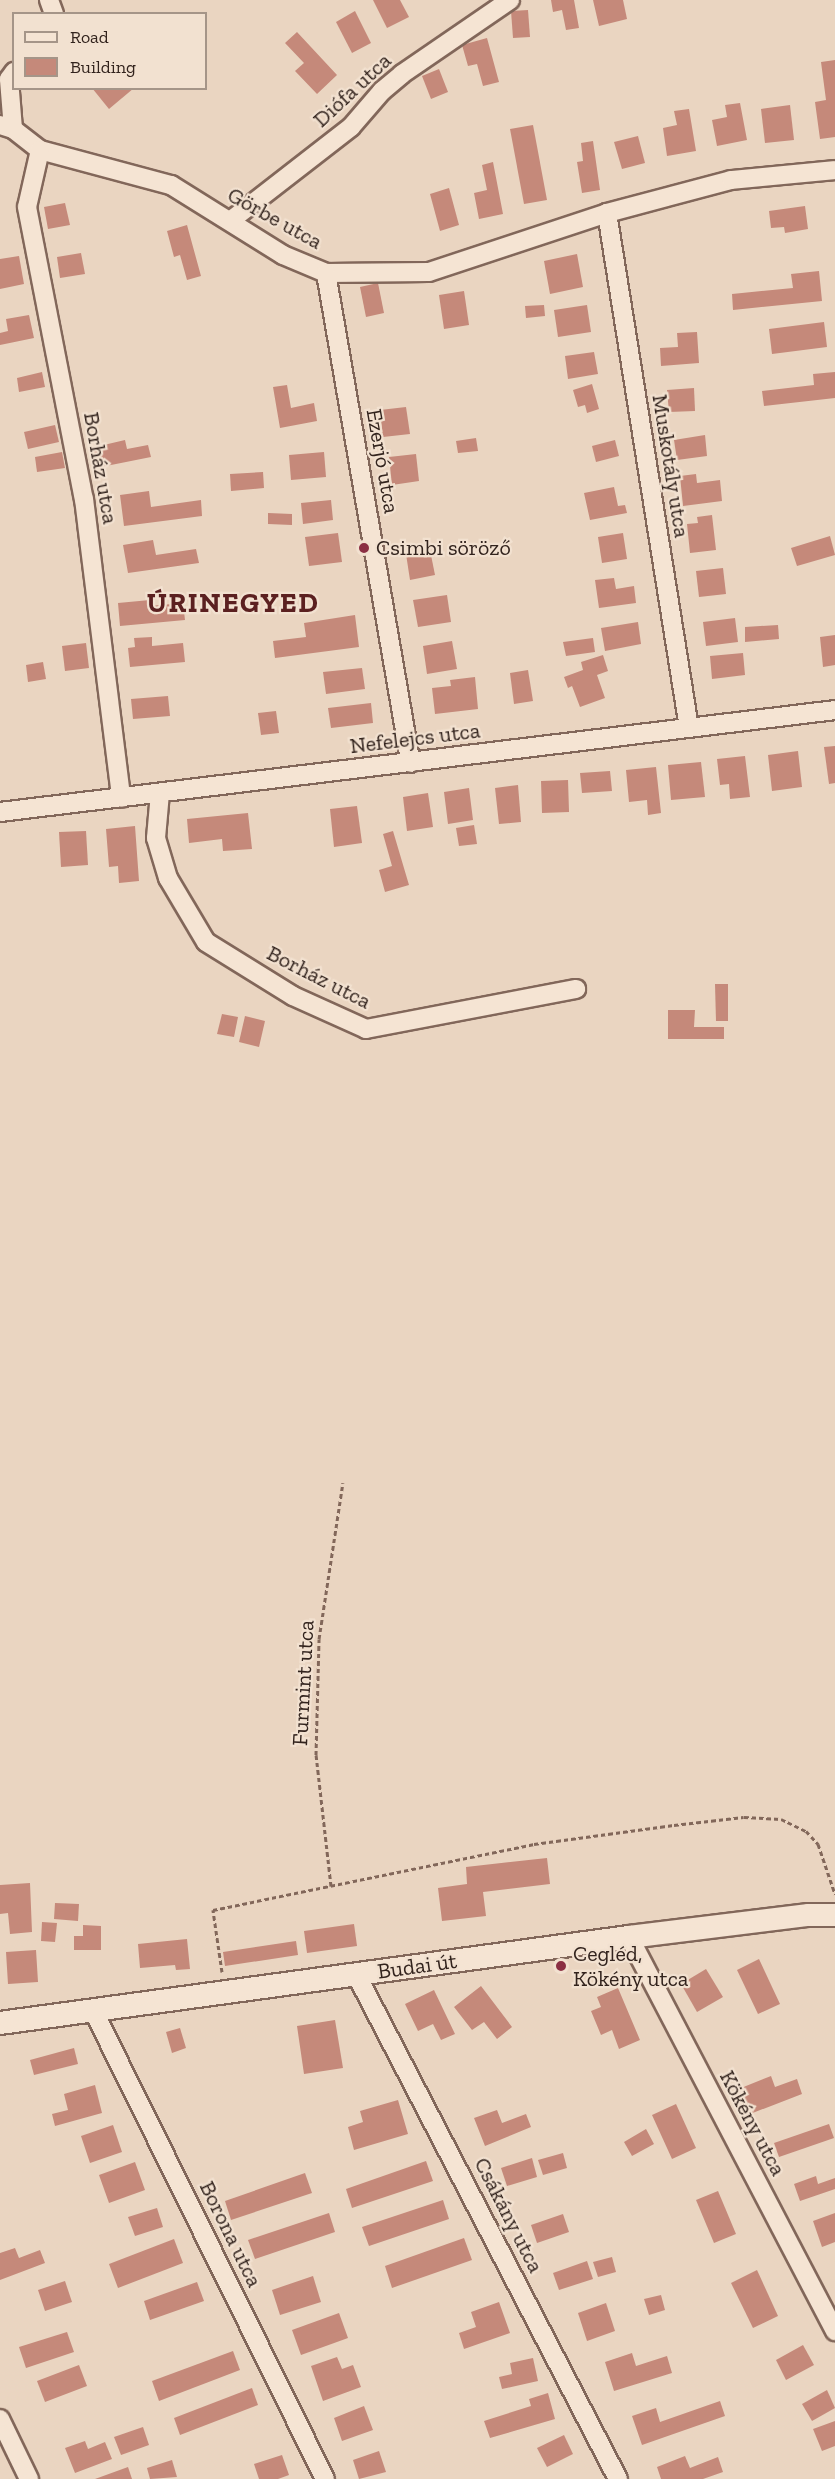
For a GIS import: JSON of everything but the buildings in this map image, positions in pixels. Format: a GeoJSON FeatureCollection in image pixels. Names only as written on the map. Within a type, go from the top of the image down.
{"type":"FeatureCollection","features":[{"type":"Feature","properties":{"kind":"street","name":"Diófa utca"},"geometry":{"type":"LineString","coordinates":[[230,221],[351,127],[382,91],[402,74],[510,0]]}},
{"type":"Feature","properties":{"kind":"street"},"geometry":{"type":"LineString","coordinates":[[7,127],[9,79],[12,75]]}},
{"type":"Feature","properties":{"kind":"street","name":"Görbe utca"},"geometry":{"type":"LineString","coordinates":[[7,127],[40,150],[171,186],[283,255],[326,273],[429,272],[607,213],[730,180],[835,170]]}},
{"type":"Feature","properties":{"kind":"street","name":"Borház utca"},"geometry":{"type":"LineString","coordinates":[[40,150],[27,207],[84,499],[121,798]]}},
{"type":"Feature","properties":{"kind":"street","name":"Muskotály utca"},"geometry":{"type":"LineString","coordinates":[[607,213],[689,728]]}},
{"type":"Feature","properties":{"kind":"street","name":"Ezerjó utca"},"geometry":{"type":"LineString","coordinates":[[326,273],[411,763]]}},
{"type":"Feature","properties":{"kind":"street","name":"Nefelejcs utca"},"geometry":{"type":"LineString","coordinates":[[0,812],[835,710]]}},
{"type":"Feature","properties":{"kind":"street","name":"Borház utca"},"geometry":{"type":"LineString","coordinates":[[160,793],[156,838],[168,878],[206,942],[293,996],[366,1029],[576,989]]}},
{"type":"Feature","properties":{"kind":"street","name":"Budai út"},"geometry":{"type":"LineString","coordinates":[[0,2023],[629,1937],[809,1915],[835,1915]]}},
{"type":"Feature","properties":{"kind":"street","name":"Kökény utca"},"geometry":{"type":"LineString","coordinates":[[629,1937],[835,2331]]}},
{"type":"Feature","properties":{"kind":"street","name":"Csákány utca"},"geometry":{"type":"LineString","coordinates":[[356,1974],[618,2479]]}},
{"type":"Feature","properties":{"kind":"street","name":"Borona utca"},"geometry":{"type":"LineString","coordinates":[[93,2010],[325,2479]]}},
{"type":"Feature","properties":{"kind":"street"},"geometry":{"type":"LineString","coordinates":[[0,2419],[29,2479]]}},
{"type":"Feature","properties":{"kind":"path","name":"Furmint utca"},"geometry":{"type":"LineString","coordinates":[[331,1886],[316,1755],[319,1639],[344,1483]]}},
{"type":"Feature","properties":{"kind":"path"},"geometry":{"type":"LineString","coordinates":[[225,1992],[213,1910],[534,1844],[744,1817],[781,1819],[806,1831],[818,1844],[835,1894]]}},
{"type":"Feature","properties":{"kind":"place","name":"Csimbi söröző"},"geometry":{"type":"Point","coordinates":[364,548]}},
{"type":"Feature","properties":{"kind":"place","name":"Cegléd, Kökény utca"},"geometry":{"type":"Point","coordinates":[561,1966]}},
{"type":"Feature","properties":{"kind":"district","name":"ÚRINEGYED"},"geometry":{"type":"Point","coordinates":[233,603]}}]}
